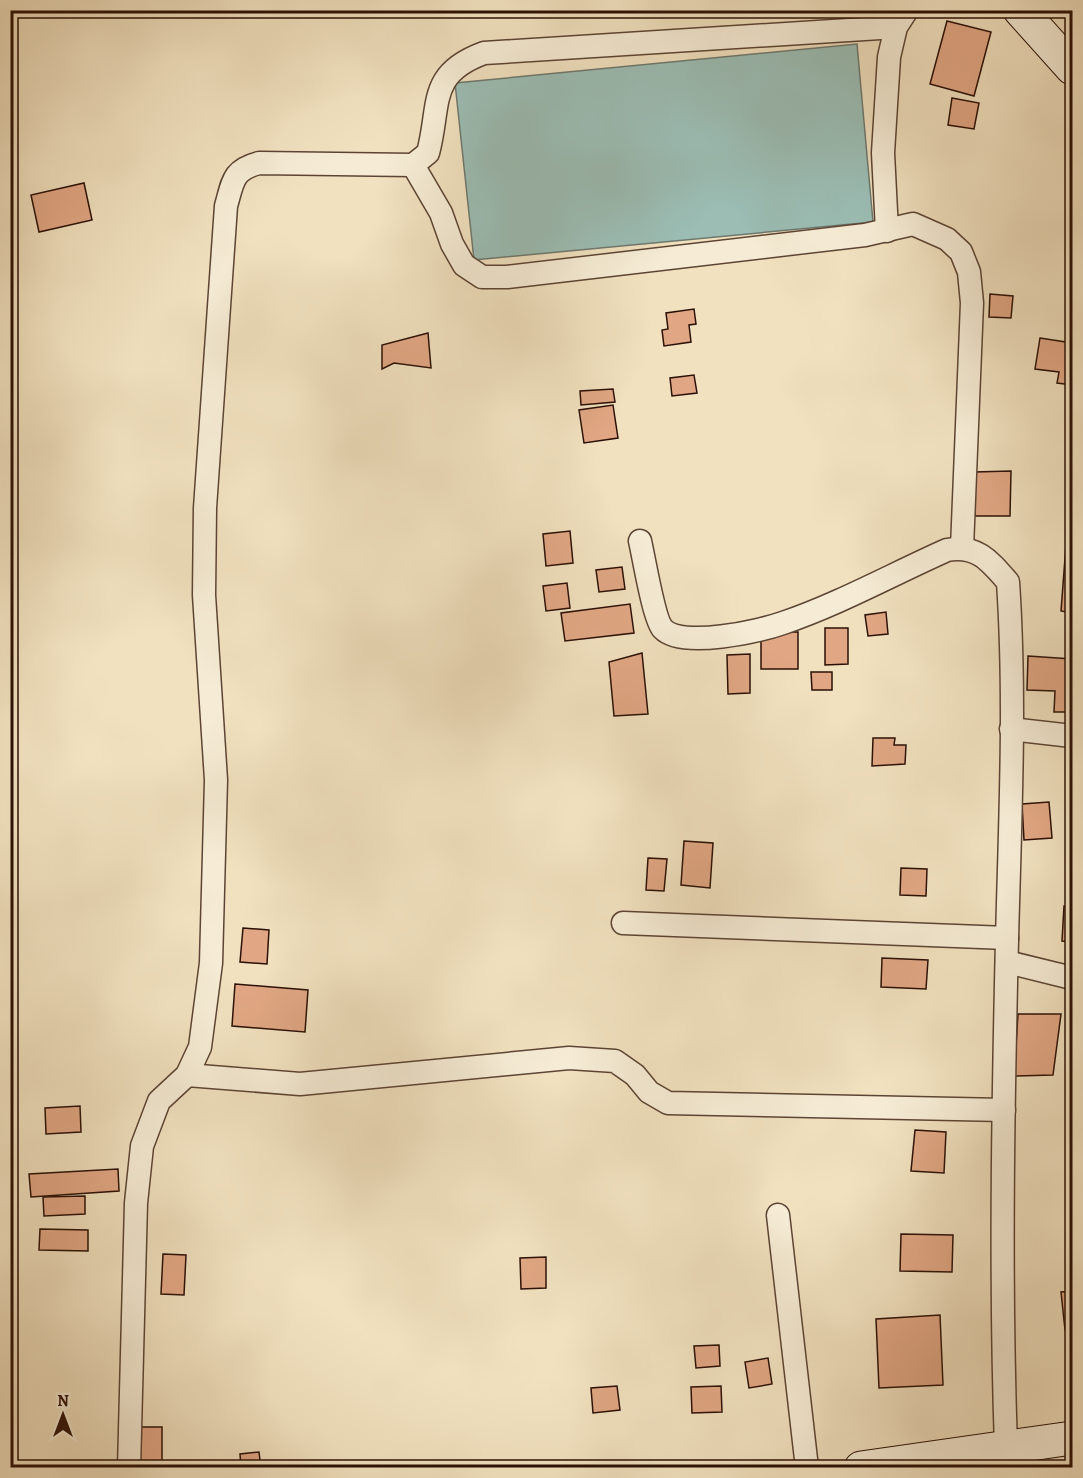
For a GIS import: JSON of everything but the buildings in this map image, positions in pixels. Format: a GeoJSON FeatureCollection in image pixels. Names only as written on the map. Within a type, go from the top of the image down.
{"type":"FeatureCollection","features":[{"type":"Feature","properties":{"kind":"street"},"geometry":{"type":"LineString","coordinates":[[1020,10],[1072,68]]}},
{"type":"Feature","properties":{"kind":"street"},"geometry":{"type":"LineString","coordinates":[[129,1467],[136,1203],[142,1146],[159,1101],[188,1076],[200,1047],[211,963],[216,780],[204,595],[205,508],[226,206],[234,176],[245,167],[260,163],[413,165],[428,153],[443,80],[465,60],[484,53],[902,19],[889,57],[883,153],[887,231]]}},
{"type":"Feature","properties":{"kind":"street"},"geometry":{"type":"LineString","coordinates":[[413,165],[441,213],[452,244],[464,265],[482,277],[507,277],[887,231],[913,224],[940,236],[961,252],[969,272],[972,303],[962,548]]}},
{"type":"Feature","properties":{"kind":"street"},"geometry":{"type":"LineString","coordinates":[[640,541],[659,624],[671,635],[688,639],[783,623],[947,550],[962,548],[980,554],[1008,582],[1011,634],[1011,729],[1004,1110],[1004,1374],[1018,1453]]}},
{"type":"Feature","properties":{"kind":"street"},"geometry":{"type":"LineString","coordinates":[[1011,729],[1072,736]]}},
{"type":"Feature","properties":{"kind":"street"},"geometry":{"type":"LineString","coordinates":[[623,923],[1007,938]]}},
{"type":"Feature","properties":{"kind":"street"},"geometry":{"type":"LineString","coordinates":[[1007,962],[1072,978]]}},
{"type":"Feature","properties":{"kind":"street"},"geometry":{"type":"LineString","coordinates":[[188,1076],[300,1084],[569,1058],[615,1060],[635,1075],[649,1092],[668,1103],[1004,1110]]}},
{"type":"Feature","properties":{"kind":"street"},"geometry":{"type":"LineString","coordinates":[[778,1215],[807,1467]]}},
{"type":"Feature","properties":{"kind":"street"},"geometry":{"type":"LineString","coordinates":[[861,1467],[1018,1453],[1072,1438]]}},
{"type":"Feature","properties":{"kind":"water"},"geometry":{"type":"Polygon","coordinates":[[[857,44],[873,222],[474,260],[455,83],[857,44]]]}}]}
